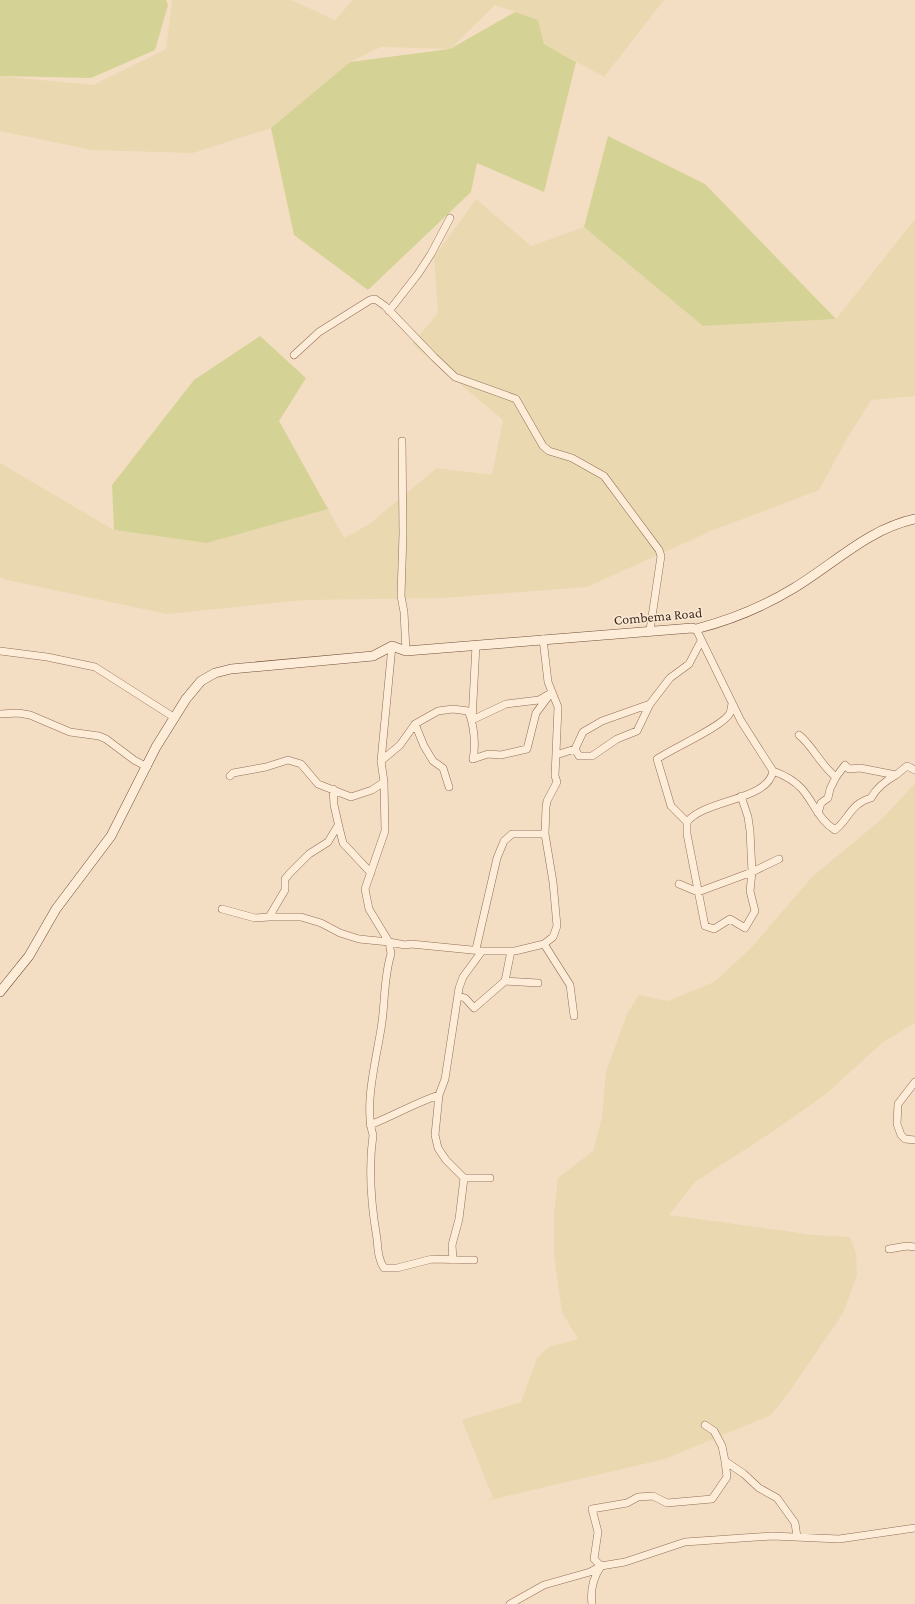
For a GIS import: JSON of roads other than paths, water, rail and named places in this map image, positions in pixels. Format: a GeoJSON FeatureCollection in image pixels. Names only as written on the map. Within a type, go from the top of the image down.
{"type":"FeatureCollection","features":[{"type":"Feature","properties":{"kind":"street"},"geometry":{"type":"LineString","coordinates":[[389,311],[418,274],[431,254],[450,218]]}},
{"type":"Feature","properties":{"kind":"street"},"geometry":{"type":"LineString","coordinates":[[294,355],[319,332],[370,300],[379,300],[455,377],[516,399],[543,446],[549,451],[572,458],[598,472],[612,487],[659,550],[661,556],[650,630]]}},
{"type":"Feature","properties":{"kind":"street"},"geometry":{"type":"LineString","coordinates":[[0,992],[29,956],[56,909],[111,836],[156,747],[194,688],[201,681],[215,673],[231,669],[373,656],[392,646],[406,651],[404,612],[401,596],[403,533],[402,441]]}},
{"type":"Feature","properties":{"kind":"street","name":"Combema Road"},"geometry":{"type":"LineString","coordinates":[[406,651],[650,630],[696,629],[740,616],[762,605],[794,588],[876,533],[903,522],[915,519]]}},
{"type":"Feature","properties":{"kind":"street"},"geometry":{"type":"LineString","coordinates":[[696,629],[732,704],[749,735],[773,771],[788,777],[802,789],[825,824],[835,830],[843,824],[848,814],[860,801],[871,798],[876,790],[886,780],[896,775],[907,766],[915,770]]}},
{"type":"Feature","properties":{"kind":"street"},"geometry":{"type":"LineString","coordinates":[[222,909],[255,918],[301,917],[321,923],[340,933],[359,939],[389,942],[405,946],[411,944],[479,950],[511,951],[544,944],[553,937],[557,926],[553,882],[545,834],[547,801],[557,782],[555,776],[558,707],[551,693],[542,639]]}},
{"type":"Feature","properties":{"kind":"street"},"geometry":{"type":"LineString","coordinates":[[575,749],[579,756],[592,756],[617,739],[637,731],[650,704],[670,678],[689,664],[701,641]]}},
{"type":"Feature","properties":{"kind":"street"},"geometry":{"type":"LineString","coordinates":[[476,644],[472,720],[475,752],[473,759],[488,754],[501,755],[527,749],[536,713],[551,693]]}},
{"type":"Feature","properties":{"kind":"street"},"geometry":{"type":"LineString","coordinates":[[392,646],[381,761],[384,782],[385,831],[365,889],[369,909],[389,942],[391,954],[373,1070],[370,1125],[373,1135],[371,1194],[381,1263],[384,1268],[390,1269],[432,1259],[474,1260]]}},
{"type":"Feature","properties":{"kind":"street"},"geometry":{"type":"LineString","coordinates":[[0,651],[47,657],[95,667],[175,718]]}},
{"type":"Feature","properties":{"kind":"street"},"geometry":{"type":"LineString","coordinates":[[472,720],[506,704],[539,700],[551,693]]}},
{"type":"Feature","properties":{"kind":"street"},"geometry":{"type":"LineString","coordinates":[[556,755],[575,749],[583,732],[602,721],[650,704]]}},
{"type":"Feature","properties":{"kind":"street"},"geometry":{"type":"LineString","coordinates":[[732,704],[730,714],[721,722],[709,730],[671,749],[657,759],[671,806],[687,822],[687,834],[705,926],[714,929],[730,919],[745,928],[755,911],[750,891],[752,872],[750,832],[748,817],[741,796]]}},
{"type":"Feature","properties":{"kind":"street"},"geometry":{"type":"LineString","coordinates":[[381,761],[400,745],[415,724],[438,711],[468,711],[472,720]]}},
{"type":"Feature","properties":{"kind":"street"},"geometry":{"type":"LineString","coordinates":[[0,714],[18,713],[30,715],[70,732],[106,738],[134,760],[147,767]]}},
{"type":"Feature","properties":{"kind":"street"},"geometry":{"type":"LineString","coordinates":[[415,724],[424,746],[433,761],[443,768],[449,787]]}},
{"type":"Feature","properties":{"kind":"street"},"geometry":{"type":"LineString","coordinates":[[799,735],[805,740],[810,749],[836,776]]}},
{"type":"Feature","properties":{"kind":"street"},"geometry":{"type":"LineString","coordinates":[[230,776],[233,773],[266,767],[288,760],[301,764],[318,784],[351,797],[372,790],[384,782]]}},
{"type":"Feature","properties":{"kind":"street"},"geometry":{"type":"LineString","coordinates":[[818,813],[821,803],[828,798],[836,776],[845,765],[849,769],[860,768],[896,775]]}},
{"type":"Feature","properties":{"kind":"street"},"geometry":{"type":"LineString","coordinates":[[687,822],[697,813],[762,788],[769,782],[773,771]]}},
{"type":"Feature","properties":{"kind":"street"},"geometry":{"type":"LineString","coordinates":[[333,790],[334,805],[343,843],[371,872]]}},
{"type":"Feature","properties":{"kind":"street"},"geometry":{"type":"LineString","coordinates":[[269,917],[285,890],[286,879],[290,873],[309,854],[328,842],[337,827],[340,828]]}},
{"type":"Feature","properties":{"kind":"street"},"geometry":{"type":"LineString","coordinates":[[490,1178],[464,1178],[446,1160],[438,1148],[435,1134],[439,1095],[445,1079],[458,996],[463,978],[479,950],[497,858],[504,841],[512,834],[545,834]]}},
{"type":"Feature","properties":{"kind":"street"},"geometry":{"type":"LineString","coordinates":[[679,884],[698,892],[752,872],[778,858]]}},
{"type":"Feature","properties":{"kind":"street"},"geometry":{"type":"LineString","coordinates":[[544,944],[570,984],[574,1016]]}},
{"type":"Feature","properties":{"kind":"street"},"geometry":{"type":"LineString","coordinates":[[458,996],[464,998],[474,1008],[505,981],[511,951]]}},
{"type":"Feature","properties":{"kind":"street"},"geometry":{"type":"LineString","coordinates":[[505,981],[538,983]]}},
{"type":"Feature","properties":{"kind":"street"},"geometry":{"type":"LineString","coordinates":[[915,1082],[898,1104],[897,1124],[900,1135],[904,1139],[915,1140]]}},
{"type":"Feature","properties":{"kind":"street"},"geometry":{"type":"LineString","coordinates":[[370,1125],[390,1118],[416,1103],[439,1095]]}},
{"type":"Feature","properties":{"kind":"street"},"geometry":{"type":"LineString","coordinates":[[453,1260],[452,1245],[459,1219],[464,1178]]}},
{"type":"Feature","properties":{"kind":"street"},"geometry":{"type":"LineString","coordinates":[[889,1249],[907,1246],[915,1247]]}},
{"type":"Feature","properties":{"kind":"street"},"geometry":{"type":"LineString","coordinates":[[601,1566],[594,1560],[598,1532],[592,1509],[627,1503],[638,1497],[653,1496],[667,1503],[712,1499],[727,1477],[722,1446],[714,1431],[705,1425]]}},
{"type":"Feature","properties":{"kind":"street"},"geometry":{"type":"LineString","coordinates":[[725,1461],[744,1474],[759,1488],[776,1498],[795,1523],[797,1537]]}},
{"type":"Feature","properties":{"kind":"street"},"geometry":{"type":"LineString","coordinates":[[510,1604],[544,1585],[590,1572],[601,1566],[624,1562],[674,1544],[693,1541],[772,1536],[839,1539],[915,1528]]}},
{"type":"Feature","properties":{"kind":"street"},"geometry":{"type":"LineString","coordinates":[[592,1604],[592,1586],[595,1575],[601,1566]]}}]}
